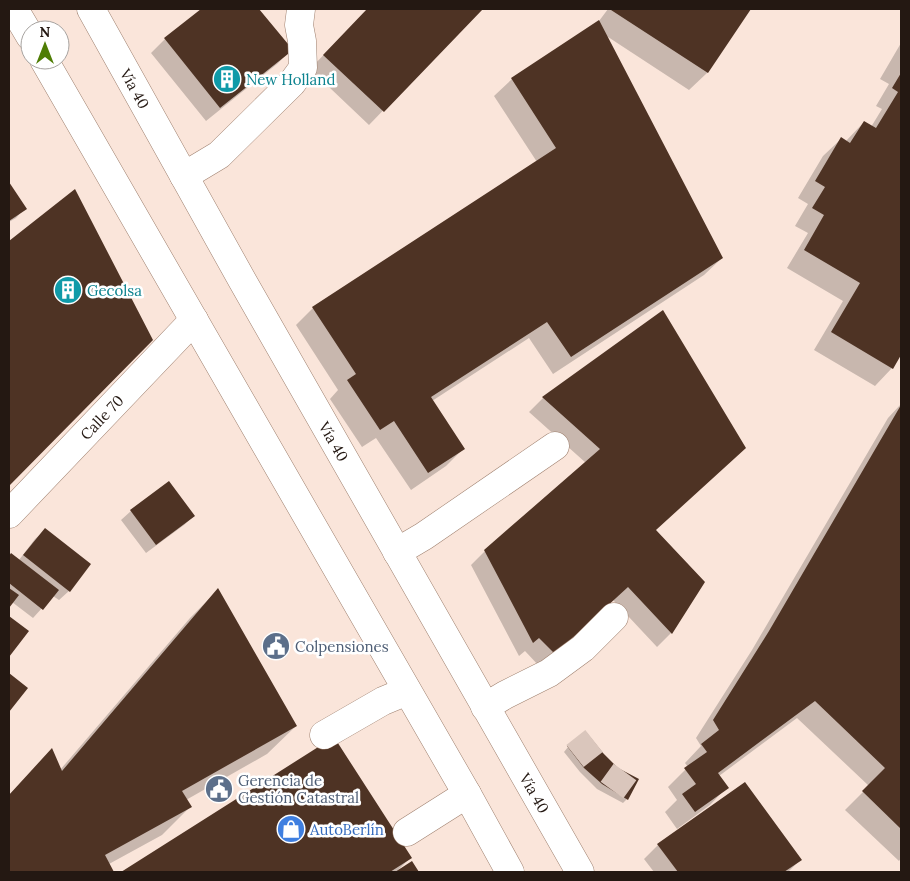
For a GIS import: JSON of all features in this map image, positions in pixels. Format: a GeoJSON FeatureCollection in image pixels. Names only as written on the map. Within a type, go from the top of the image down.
{"type":"FeatureCollection","features":[{"type":"Feature","properties":{"kind":"main road"},"geometry":{"type":"LineString","coordinates":[[14,9],[21,20]]}},
{"type":"Feature","properties":{"kind":"main road","name":"Vía 40"},"geometry":{"type":"LineString","coordinates":[[91,9],[247,289],[580,872]]}},
{"type":"Feature","properties":{"kind":"main road"},"geometry":{"type":"LineString","coordinates":[[184,176],[219,155],[292,83],[303,68],[302,41],[299,25],[301,9]]}},
{"type":"Feature","properties":{"kind":"main road"},"geometry":{"type":"LineString","coordinates":[[50,70],[467,794],[510,872]]}},
{"type":"Feature","properties":{"kind":"main road","name":"Calle 70"},"geometry":{"type":"LineString","coordinates":[[9,514],[194,320]]}},
{"type":"Feature","properties":{"kind":"main road"},"geometry":{"type":"LineString","coordinates":[[397,552],[424,536],[555,446]]}},
{"type":"Feature","properties":{"kind":"main road"},"geometry":{"type":"LineString","coordinates":[[485,708],[505,695],[549,673],[583,648],[614,617]]}},
{"type":"Feature","properties":{"kind":"main road"},"geometry":{"type":"LineString","coordinates":[[324,735],[384,701],[407,691]]}},
{"type":"Feature","properties":{"kind":"main road"},"geometry":{"type":"LineString","coordinates":[[407,832],[467,794]]}},
{"type":"Feature","properties":{"kind":"building","name":"New Holland"},"geometry":{"type":"Polygon","coordinates":[[[201,9],[259,9],[293,50],[220,108],[164,38],[201,9]]]}},
{"type":"Feature","properties":{"kind":"building"},"geometry":{"type":"Polygon","coordinates":[[[367,9],[483,9],[384,112],[323,55],[367,9]]]}},
{"type":"Feature","properties":{"kind":"building"},"geometry":{"type":"Polygon","coordinates":[[[612,9],[751,9],[708,73],[612,9]]]}},
{"type":"Feature","properties":{"kind":"building"},"geometry":{"type":"Polygon","coordinates":[[[599,20],[723,258],[571,357],[547,322],[431,397],[465,449],[428,473],[394,421],[380,430],[347,380],[356,374],[312,307],[556,148],[511,78],[599,20]]]}},
{"type":"Feature","properties":{"kind":"building"},"geometry":{"type":"Polygon","coordinates":[[[901,73],[901,355],[893,369],[831,332],[860,283],[804,250],[824,215],[812,208],[825,187],[815,181],[841,137],[850,143],[864,121],[876,128],[898,92],[892,88],[901,73]]]}},
{"type":"Feature","properties":{"kind":"building"},"geometry":{"type":"Polygon","coordinates":[[[9,182],[27,209],[9,221],[9,182]]]}},
{"type":"Feature","properties":{"kind":"building","name":"Gecolsa"},"geometry":{"type":"Polygon","coordinates":[[[75,189],[153,340],[9,486],[9,241],[75,189]]]}},
{"type":"Feature","properties":{"kind":"building"},"geometry":{"type":"Polygon","coordinates":[[[663,310],[746,448],[656,530],[705,582],[672,634],[628,587],[555,654],[539,638],[533,643],[484,550],[600,449],[542,397],[663,310]]]}},
{"type":"Feature","properties":{"kind":"building"},"geometry":{"type":"Polygon","coordinates":[[[901,405],[901,829],[862,791],[885,768],[815,701],[718,773],[729,788],[695,812],[682,794],[696,784],[684,768],[707,752],[701,744],[719,730],[713,720],[769,631],[901,405]]]}},
{"type":"Feature","properties":{"kind":"building"},"geometry":{"type":"Polygon","coordinates":[[[169,481],[195,516],[156,545],[130,510],[169,481]]]}},
{"type":"Feature","properties":{"kind":"building"},"geometry":{"type":"Polygon","coordinates":[[[45,528],[91,564],[70,592],[23,555],[45,528]]]}},
{"type":"Feature","properties":{"kind":"building"},"geometry":{"type":"Polygon","coordinates":[[[11,553],[59,590],[43,610],[9,583],[9,556],[11,553]]]}},
{"type":"Feature","properties":{"kind":"building"},"geometry":{"type":"Polygon","coordinates":[[[9,588],[19,595],[9,608],[9,588]]]}},
{"type":"Feature","properties":{"kind":"building"},"geometry":{"type":"Polygon","coordinates":[[[218,588],[297,726],[182,791],[192,807],[105,855],[114,872],[9,872],[9,795],[52,748],[62,771],[218,588]]]}},
{"type":"Feature","properties":{"kind":"building"},"geometry":{"type":"Polygon","coordinates":[[[9,616],[29,631],[9,657],[9,616]]]}},
{"type":"Feature","properties":{"kind":"building"},"geometry":{"type":"Polygon","coordinates":[[[9,673],[28,688],[9,712],[9,673]]]}},
{"type":"Feature","properties":{"kind":"building"},"geometry":{"type":"Polygon","coordinates":[[[586,732],[618,768],[639,779],[628,800],[602,784],[584,768],[567,746],[586,732]]]}},
{"type":"Feature","properties":{"kind":"building","name":"AutoBerlín"},"geometry":{"type":"Polygon","coordinates":[[[334,737],[412,858],[390,872],[121,872],[334,737]]]}},
{"type":"Feature","properties":{"kind":"building"},"geometry":{"type":"Polygon","coordinates":[[[745,782],[802,860],[784,872],[678,872],[657,844],[745,782]]]}},
{"type":"Feature","properties":{"kind":"building"},"geometry":{"type":"Polygon","coordinates":[[[412,861],[419,872],[395,872],[412,861]]]}},
{"type":"Feature","properties":{"kind":"tunnel"},"geometry":{"type":"LineString","coordinates":[[575,756],[594,741]]}},
{"type":"Feature","properties":{"kind":"tunnel"},"geometry":{"type":"LineString","coordinates":[[612,790],[625,772]]}},
{"type":"Feature","properties":{"kind":"place","name":"New Holland"},"geometry":{"type":"Point","coordinates":[227,79]}},
{"type":"Feature","properties":{"kind":"place","name":"Gecolsa"},"geometry":{"type":"Point","coordinates":[68,290]}},
{"type":"Feature","properties":{"kind":"place","name":"Colpensiones"},"geometry":{"type":"Point","coordinates":[276,646]}},
{"type":"Feature","properties":{"kind":"place","name":"Gerencia de Gestión Catastral"},"geometry":{"type":"Point","coordinates":[219,789]}},
{"type":"Feature","properties":{"kind":"place","name":"AutoBerlín"},"geometry":{"type":"Point","coordinates":[291,829]}}]}
